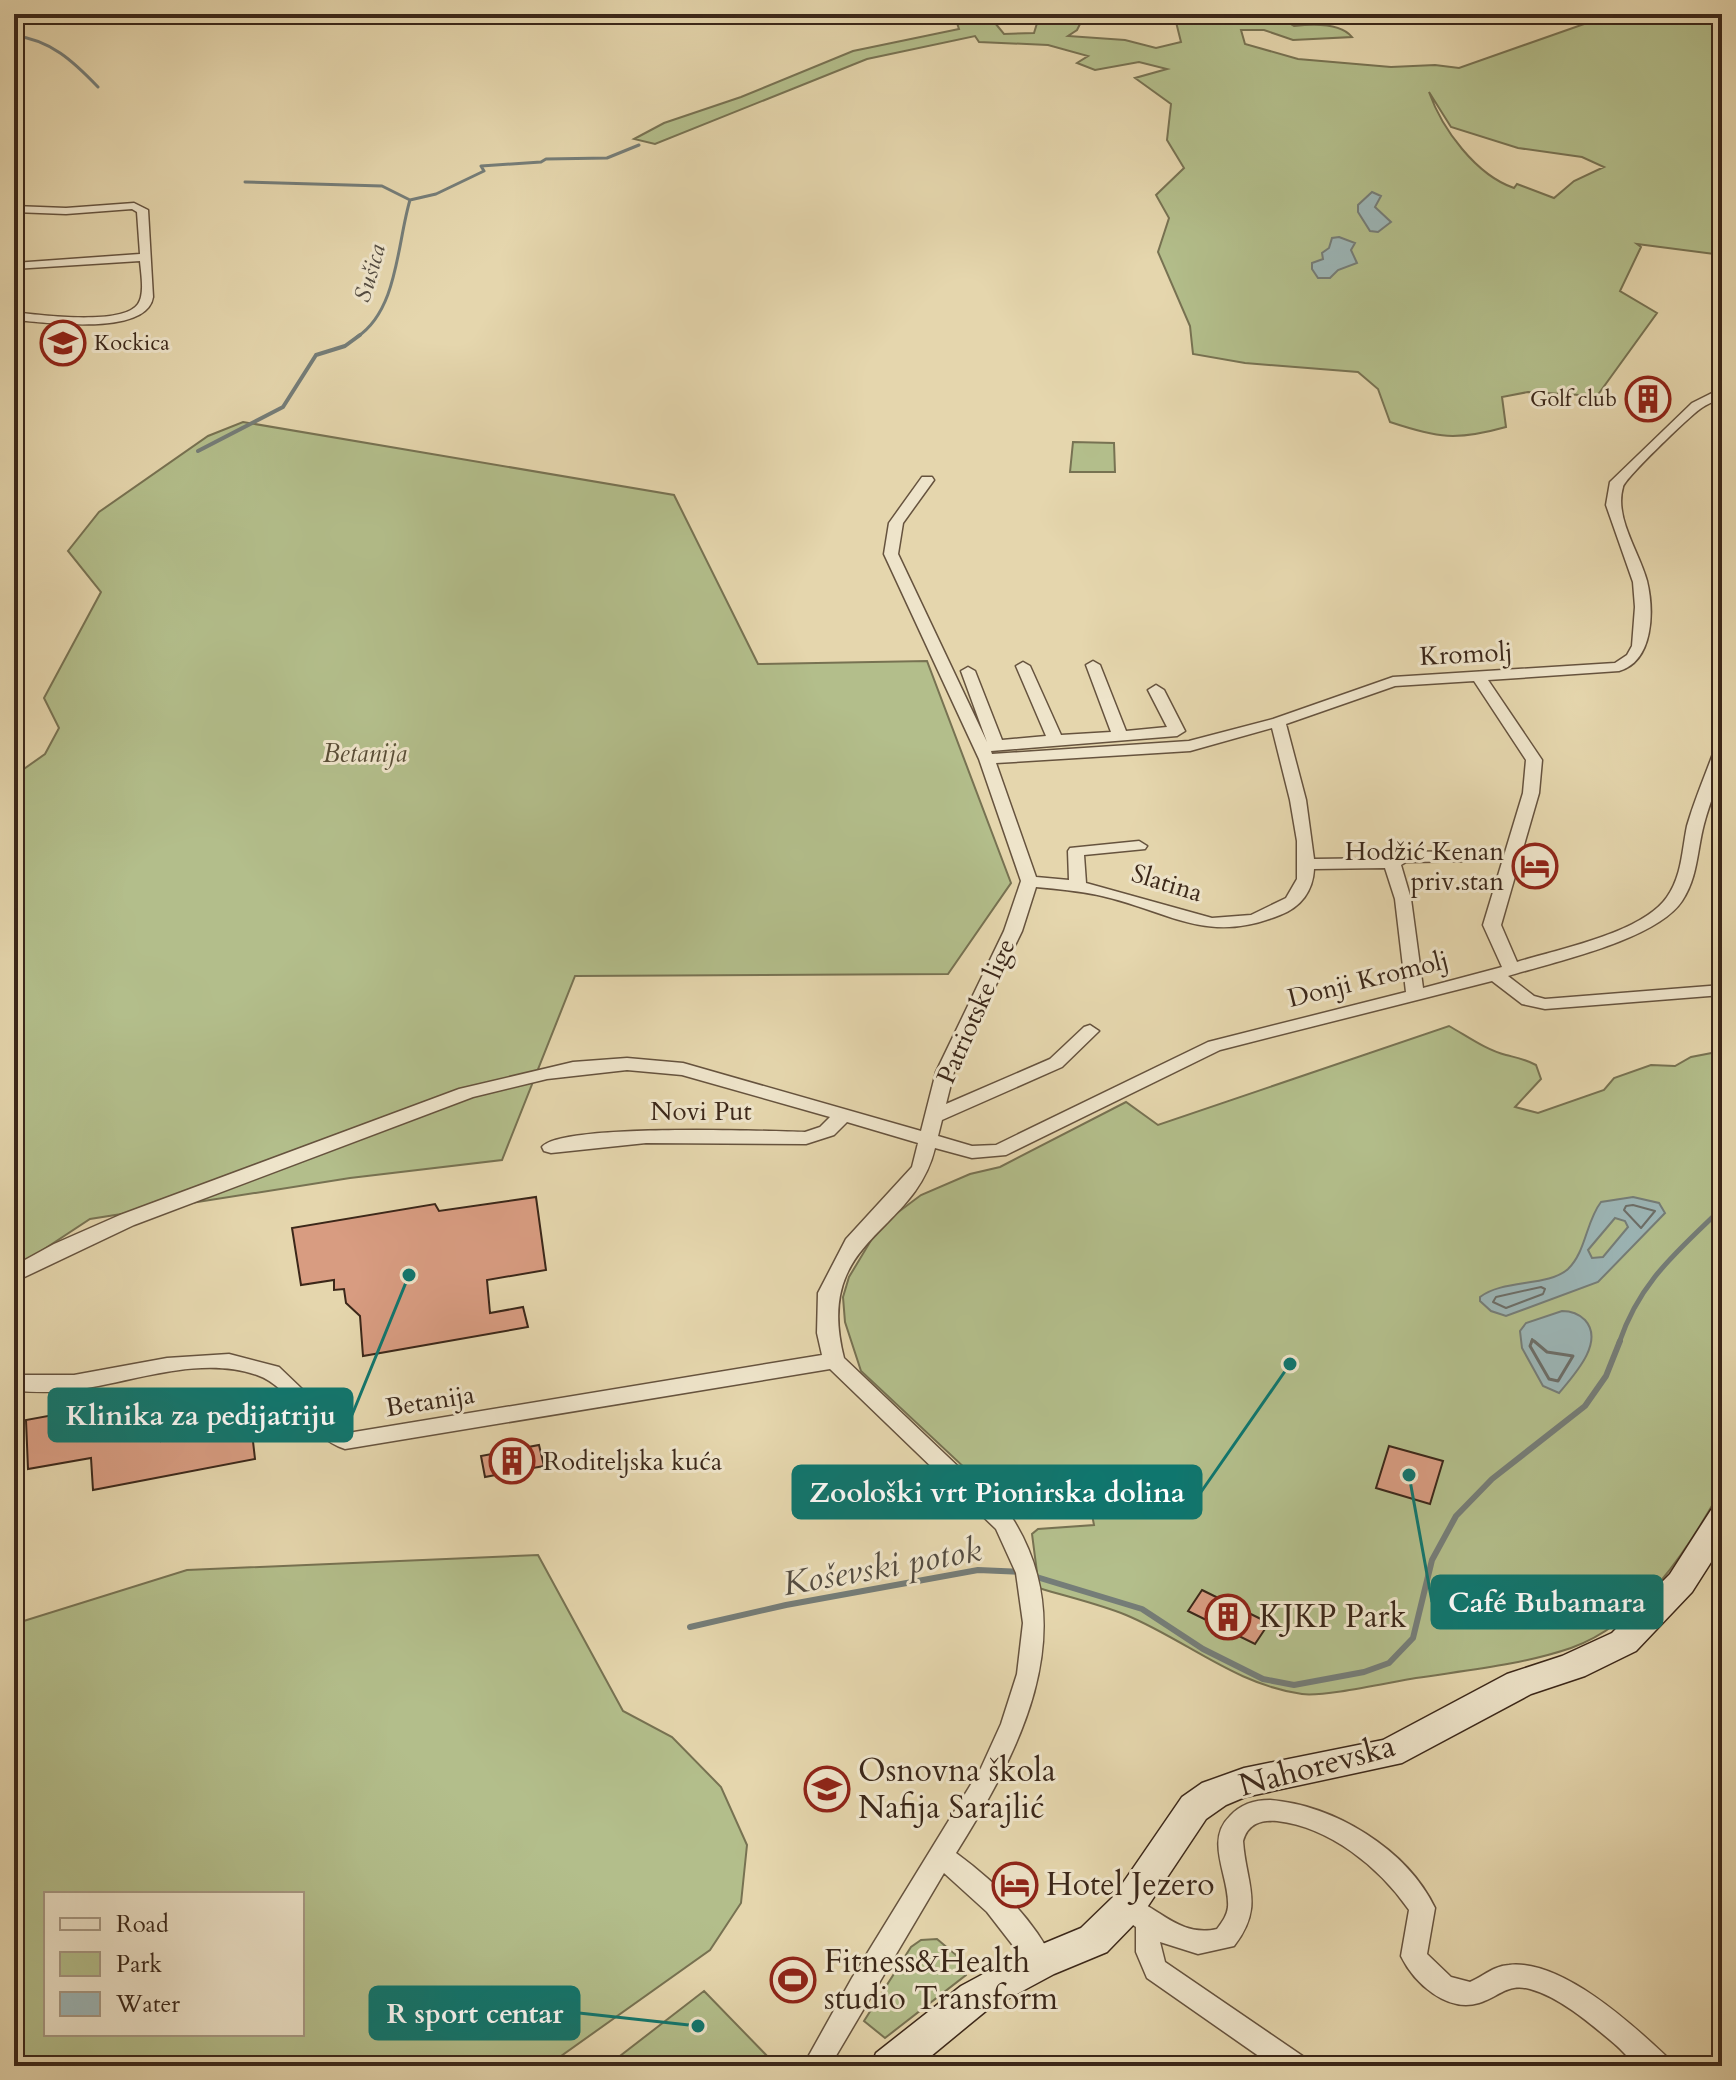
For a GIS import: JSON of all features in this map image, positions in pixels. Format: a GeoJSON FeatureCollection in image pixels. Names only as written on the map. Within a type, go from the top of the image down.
{"type":"FeatureCollection","features":[{"type":"Feature","properties":{"kind":"street"},"geometry":{"type":"LineString","coordinates":[[14,209],[66,211],[134,206],[143,214],[146,302],[133,313],[101,321],[14,316]]}},
{"type":"Feature","properties":{"kind":"street"},"geometry":{"type":"LineString","coordinates":[[14,266],[144,257]]}},
{"type":"Feature","properties":{"kind":"street","name":"Kromolj"},"geometry":{"type":"LineString","coordinates":[[988,750],[1190,746],[1278,722],[1393,682],[1619,667],[1633,658],[1640,634],[1640,582],[1613,505],[1617,482],[1696,406],[1722,392]]}},
{"type":"Feature","properties":{"kind":"street"},"geometry":{"type":"LineString","coordinates":[[927,480],[888,536],[891,554],[988,750]]}},
{"type":"Feature","properties":{"kind":"street"},"geometry":{"type":"LineString","coordinates":[[1093,665],[1120,736]]}},
{"type":"Feature","properties":{"kind":"street"},"geometry":{"type":"LineString","coordinates":[[1023,666],[1055,740]]}},
{"type":"Feature","properties":{"kind":"street"},"geometry":{"type":"LineString","coordinates":[[968,671],[988,750],[1029,881]]}},
{"type":"Feature","properties":{"kind":"street"},"geometry":{"type":"LineString","coordinates":[[1479,678],[1534,760],[1531,793],[1492,925],[1510,990],[1528,1000],[1545,1004],[1722,990]]}},
{"type":"Feature","properties":{"kind":"street"},"geometry":{"type":"LineString","coordinates":[[988,750],[1055,740],[1177,731],[1156,690]]}},
{"type":"Feature","properties":{"kind":"street","name":"Slatina"},"geometry":{"type":"LineString","coordinates":[[1029,881],[1110,892],[1184,918],[1212,923],[1254,920],[1290,904],[1305,882],[1305,864],[1299,799],[1278,722]]}},
{"type":"Feature","properties":{"kind":"street","name":"Donji Kromolj"},"geometry":{"type":"LineString","coordinates":[[14,1275],[61,1249],[127,1220],[466,1093],[571,1067],[613,1062],[657,1064],[844,1114],[931,1127],[972,1152],[999,1151],[1214,1046],[1503,972],[1625,933],[1653,920],[1674,900],[1686,876],[1696,824],[1722,751]]}},
{"type":"Feature","properties":{"kind":"street"},"geometry":{"type":"LineString","coordinates":[[1078,887],[1076,851],[1139,846]]}},
{"type":"Feature","properties":{"kind":"street"},"geometry":{"type":"LineString","coordinates":[[1305,864],[1392,863],[1403,857],[1476,856]]}},
{"type":"Feature","properties":{"kind":"street"},"geometry":{"type":"LineString","coordinates":[[1392,863],[1403,899],[1415,994]]}},
{"type":"Feature","properties":{"kind":"street","name":"Patriotske lige"},"geometry":{"type":"LineString","coordinates":[[834,1361],[827,1333],[828,1293],[853,1244],[911,1183],[921,1168],[945,1072],[1013,931],[1029,881]]}},
{"type":"Feature","properties":{"kind":"street"},"geometry":{"type":"LineString","coordinates":[[931,1127],[1056,1063],[1090,1031]]}},
{"type":"Feature","properties":{"kind":"street","name":"Novi Put"},"geometry":{"type":"LineString","coordinates":[[551,1147],[650,1136],[806,1138],[827,1131],[844,1114]]}},
{"type":"Feature","properties":{"kind":"street"},"geometry":{"type":"LineString","coordinates":[[816,2066],[942,1857],[1004,1746],[1026,1689],[1033,1625],[1031,1590],[1022,1551],[1005,1524],[834,1361]]}},
{"type":"Feature","properties":{"kind":"street","name":"Betanija"},"geometry":{"type":"LineString","coordinates":[[14,1383],[41,1385],[202,1363],[259,1367],[295,1390],[328,1433],[345,1441],[353,1441],[834,1361]]}},
{"type":"Feature","properties":{"kind":"street","name":"Nahorevska"},"geometry":{"type":"LineString","coordinates":[[890,2066],[974,1998],[1041,1962],[1094,1940],[1138,1914],[1194,1808],[1214,1794],[1244,1783],[1390,1753],[1485,1700],[1624,1642],[1681,1583],[1722,1519]]}},
{"type":"Feature","properties":{"kind":"street"},"geometry":{"type":"LineString","coordinates":[[1138,1914],[1183,1941],[1200,1944],[1225,1938],[1241,1916],[1243,1900],[1230,1857],[1230,1839],[1239,1823],[1247,1815],[1259,1811],[1313,1817],[1331,1824],[1409,1887],[1422,1908],[1414,1956],[1434,1980],[1464,1994],[1480,1991],[1494,1980],[1507,1976],[1537,1980],[1628,2037],[1658,2066]]}},
{"type":"Feature","properties":{"kind":"street"},"geometry":{"type":"LineString","coordinates":[[942,1857],[980,1888],[1028,1942],[1041,1962]]}},
{"type":"Feature","properties":{"kind":"street"},"geometry":{"type":"LineString","coordinates":[[1138,1914],[1148,1957],[1156,1970],[1295,2066]]}},
{"type":"Feature","properties":{"kind":"green space"},"geometry":{"type":"Polygon","coordinates":[[[954,14],[1005,14],[995,23],[1004,34],[1034,33],[1038,20],[1072,14],[1084,16],[1077,30],[1068,36],[1125,40],[1156,48],[1181,42],[1174,14],[1253,14],[1283,20],[1294,26],[1333,26],[1352,37],[1293,40],[1264,30],[1241,30],[1245,44],[1298,59],[1391,67],[1435,65],[1459,68],[1604,17],[1681,20],[1722,17],[1722,255],[1637,244],[1641,247],[1620,291],[1657,313],[1597,396],[1528,392],[1502,397],[1506,427],[1447,436],[1390,422],[1378,389],[1358,372],[1245,363],[1193,354],[1190,326],[1158,252],[1169,218],[1156,195],[1184,168],[1167,140],[1171,104],[1135,78],[1167,69],[1139,62],[1095,70],[1077,63],[1088,56],[1048,45],[979,42],[975,36],[867,59],[655,144],[634,139],[664,123],[741,97],[853,51],[959,29],[954,14]],[[1429,92],[1442,121],[1462,149],[1487,173],[1514,188],[1517,184],[1554,198],[1574,181],[1604,167],[1582,157],[1518,148],[1451,127],[1429,92]]]}},
{"type":"Feature","properties":{"kind":"green space","name":"Betanija"},"geometry":{"type":"Polygon","coordinates":[[[243,422],[674,495],[758,664],[927,661],[1011,883],[948,974],[575,976],[502,1160],[350,1178],[90,1219],[14,1269],[14,776],[45,754],[59,728],[44,698],[101,592],[68,551],[99,512],[208,436],[243,422]]]}},
{"type":"Feature","properties":{"kind":"green space"},"geometry":{"type":"Polygon","coordinates":[[[1073,442],[1114,443],[1115,472],[1070,472],[1073,442]]]}},
{"type":"Feature","properties":{"kind":"green space"},"geometry":{"type":"Polygon","coordinates":[[[1449,1026],[1491,1050],[1536,1065],[1541,1079],[1515,1107],[1538,1113],[1604,1090],[1614,1078],[1651,1065],[1675,1066],[1691,1057],[1722,1051],[1722,1488],[1678,1559],[1641,1603],[1596,1636],[1571,1648],[1494,1666],[1312,1694],[1278,1689],[1255,1681],[1126,1615],[1039,1588],[1032,1534],[1038,1529],[1094,1525],[1090,1504],[1021,1508],[999,1500],[861,1371],[845,1322],[843,1297],[849,1277],[873,1237],[893,1216],[921,1195],[970,1174],[1000,1167],[1126,1102],[1158,1125],[1449,1026]]]}},
{"type":"Feature","properties":{"kind":"green space"},"geometry":{"type":"Polygon","coordinates":[[[538,1555],[623,1711],[672,1737],[721,1787],[747,1845],[741,1903],[710,1950],[547,2066],[14,2066],[14,1624],[187,1570],[538,1555]]]}},
{"type":"Feature","properties":{"kind":"green space"},"geometry":{"type":"Polygon","coordinates":[[[937,1939],[962,1960],[966,1975],[885,2038],[864,2021],[911,1947],[921,1940],[937,1939]]]}},
{"type":"Feature","properties":{"kind":"green space"},"geometry":{"type":"Polygon","coordinates":[[[704,1991],[771,2060],[764,2066],[607,2066],[704,1991]]]}},
{"type":"Feature","properties":{"kind":"water"},"geometry":{"type":"Polygon","coordinates":[[[1372,192],[1381,196],[1375,207],[1391,222],[1378,232],[1370,231],[1358,212],[1358,205],[1372,192]]]}},
{"type":"Feature","properties":{"kind":"water"},"geometry":{"type":"Polygon","coordinates":[[[1339,237],[1355,243],[1351,250],[1357,263],[1338,270],[1330,278],[1318,278],[1312,263],[1323,259],[1322,253],[1329,248],[1332,238],[1339,237]]]}},
{"type":"Feature","properties":{"kind":"water"},"geometry":{"type":"Polygon","coordinates":[[[1633,1197],[1659,1203],[1665,1213],[1598,1282],[1506,1316],[1491,1311],[1480,1301],[1480,1297],[1490,1291],[1549,1278],[1568,1269],[1579,1254],[1601,1202],[1633,1197]],[[1615,1218],[1588,1250],[1592,1258],[1603,1257],[1628,1227],[1625,1221],[1615,1218]]]}},
{"type":"Feature","properties":{"kind":"water"},"geometry":{"type":"Polygon","coordinates":[[[1562,1311],[1574,1313],[1585,1320],[1591,1338],[1585,1358],[1559,1393],[1543,1386],[1522,1348],[1520,1331],[1526,1323],[1562,1311]]]}},
{"type":"Feature","properties":{"kind":"building","name":"Golf club"},"geometry":{"type":"Polygon","coordinates":[[[1649,385],[1666,395],[1658,409],[1633,410],[1632,396],[1649,385]]]}},
{"type":"Feature","properties":{"kind":"building"},"geometry":{"type":"Polygon","coordinates":[[[536,1197],[546,1270],[487,1280],[490,1313],[523,1307],[528,1327],[363,1356],[360,1316],[346,1303],[344,1289],[334,1290],[334,1280],[301,1285],[292,1228],[435,1204],[439,1211],[536,1197]]]}},
{"type":"Feature","properties":{"kind":"building"},"geometry":{"type":"Polygon","coordinates":[[[157,1396],[161,1441],[251,1424],[255,1459],[93,1490],[91,1458],[28,1469],[26,1420],[157,1396]]]}},
{"type":"Feature","properties":{"kind":"building","name":"Roditeljska kuća"},"geometry":{"type":"Polygon","coordinates":[[[539,1445],[544,1466],[485,1477],[481,1456],[539,1445]]]}},
{"type":"Feature","properties":{"kind":"building"},"geometry":{"type":"Polygon","coordinates":[[[1389,1446],[1443,1461],[1430,1504],[1376,1488],[1389,1446]]]}},
{"type":"Feature","properties":{"kind":"building","name":"KJKP Park"},"geometry":{"type":"Polygon","coordinates":[[[1202,1590],[1269,1623],[1255,1644],[1188,1611],[1202,1590]]]}},
{"type":"Feature","properties":{"kind":"waterway","name":"Sušica"},"geometry":{"type":"LineString","coordinates":[[14,36],[50,47],[98,87]]}},
{"type":"Feature","properties":{"kind":"waterway","name":"Sušica"},"geometry":{"type":"LineString","coordinates":[[410,200],[436,194],[484,171],[481,166],[541,162],[546,159],[607,158],[639,145]]}},
{"type":"Feature","properties":{"kind":"waterway","name":"Sušica"},"geometry":{"type":"LineString","coordinates":[[245,182],[382,186],[410,200]]}},
{"type":"Feature","properties":{"kind":"waterway","name":"Sušica"},"geometry":{"type":"LineString","coordinates":[[357,337],[371,325],[388,293],[410,200]]}},
{"type":"Feature","properties":{"kind":"waterway","name":"Sušica"},"geometry":{"type":"LineString","coordinates":[[198,451],[283,407],[316,355],[345,346],[360,335]]}},
{"type":"Feature","properties":{"kind":"waterway","name":"Koševski potok"},"geometry":{"type":"LineString","coordinates":[[1619,1343],[1649,1285],[1675,1254],[1722,1208]]}},
{"type":"Feature","properties":{"kind":"waterway","name":"Koševski potok"},"geometry":{"type":"LineString","coordinates":[[1030,1575],[1142,1609],[1203,1649],[1263,1679],[1294,1685],[1364,1672],[1389,1663],[1413,1638],[1432,1560],[1456,1516],[1492,1479],[1585,1406],[1606,1376],[1620,1341]]}},
{"type":"Feature","properties":{"kind":"waterway","name":"Koševski potok"},"geometry":{"type":"LineString","coordinates":[[690,1627],[786,1605],[978,1570],[1021,1572]]}},
{"type":"Feature","properties":{"kind":"place","name":"Kockica"},"geometry":{"type":"Point","coordinates":[63,343]}},
{"type":"Feature","properties":{"kind":"place","name":"Golf club"},"geometry":{"type":"Point","coordinates":[1648,399]}},
{"type":"Feature","properties":{"kind":"place","name":"Hodžić Kenan priv.stan"},"geometry":{"type":"Point","coordinates":[1535,866]}},
{"type":"Feature","properties":{"kind":"place","name":"Klinika za pedijatriju"},"geometry":{"type":"Point","coordinates":[409,1275]}},
{"type":"Feature","properties":{"kind":"place","name":"Zoološki vrt Pionirska dolina"},"geometry":{"type":"Point","coordinates":[1290,1364]}},
{"type":"Feature","properties":{"kind":"place","name":"Roditeljska kuća"},"geometry":{"type":"Point","coordinates":[512,1461]}},
{"type":"Feature","properties":{"kind":"place","name":"Café Bubamara"},"geometry":{"type":"Point","coordinates":[1409,1475]}},
{"type":"Feature","properties":{"kind":"place","name":"KJKP Park"},"geometry":{"type":"Point","coordinates":[1228,1617]}},
{"type":"Feature","properties":{"kind":"place","name":"Osnovna škola Nafija Sarajlić"},"geometry":{"type":"Point","coordinates":[827,1789]}},
{"type":"Feature","properties":{"kind":"place","name":"Hotel Jezero"},"geometry":{"type":"Point","coordinates":[1015,1885]}},
{"type":"Feature","properties":{"kind":"place","name":"Fitness&Health studio Transform"},"geometry":{"type":"Point","coordinates":[793,1980]}},
{"type":"Feature","properties":{"kind":"place","name":"R sport centar"},"geometry":{"type":"Point","coordinates":[698,2026]}}]}
